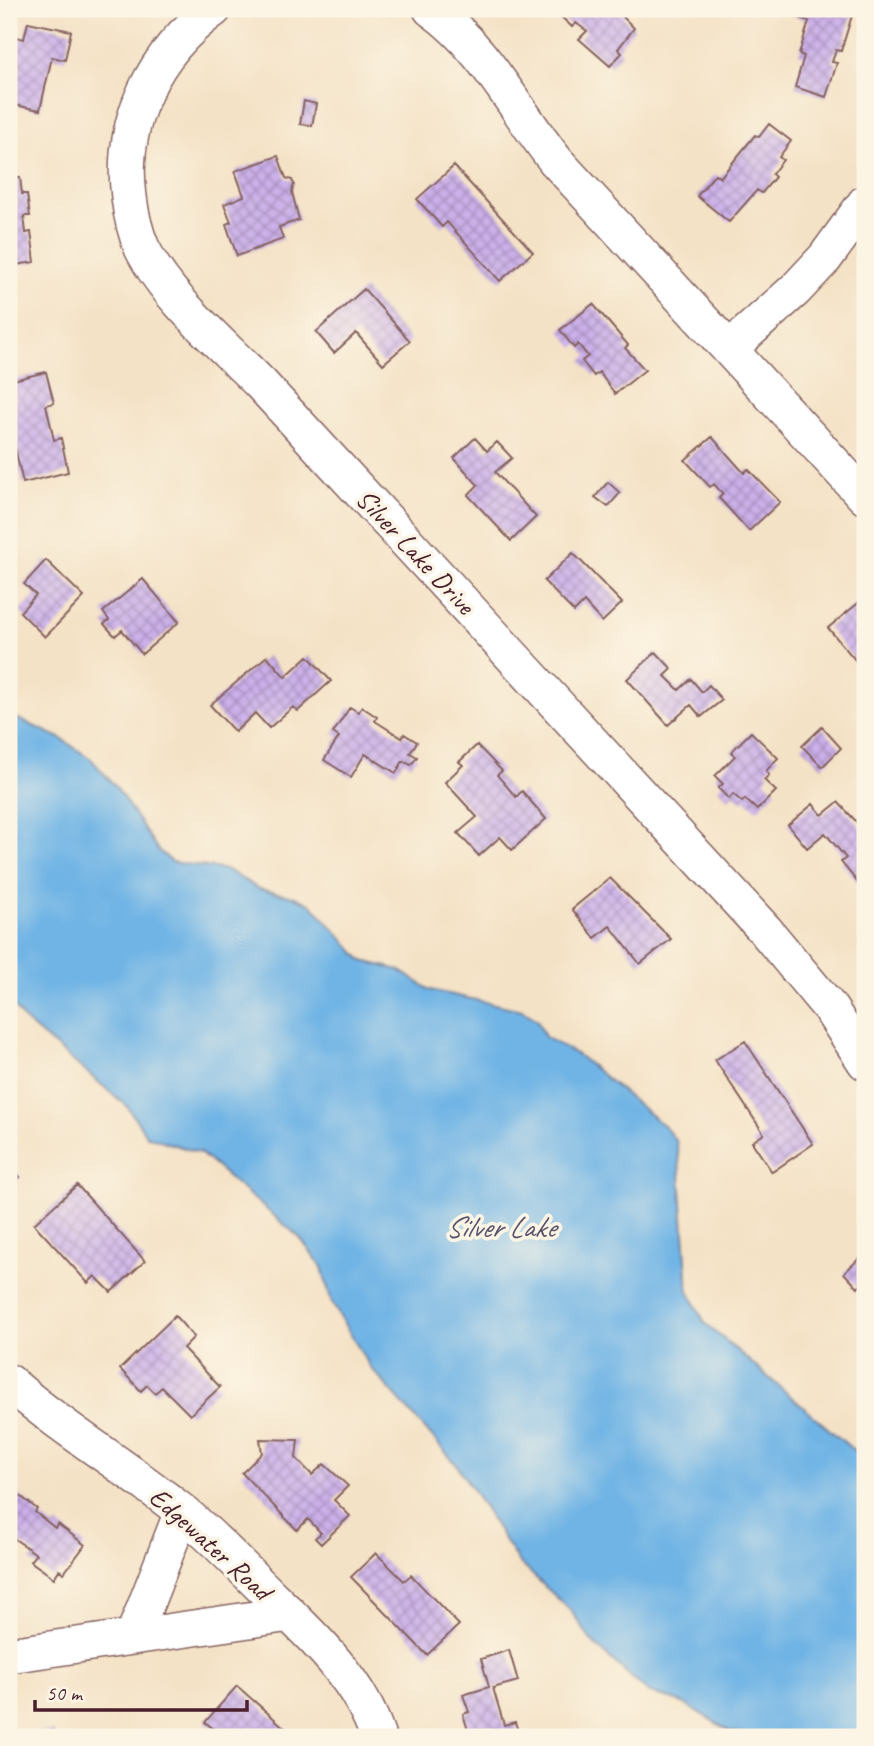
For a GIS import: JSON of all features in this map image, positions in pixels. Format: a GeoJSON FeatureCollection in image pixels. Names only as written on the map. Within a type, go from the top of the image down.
{"type":"FeatureCollection","features":[{"type":"Feature","properties":{"kind":"street","name":"Silver Lake Drive"},"geometry":{"type":"LineString","coordinates":[[214,9],[186,31],[164,56],[147,85],[135,116],[128,148],[127,182],[131,215],[142,247],[159,275],[181,302],[261,383],[773,939],[829,1007],[865,1062]]}},
{"type":"Feature","properties":{"kind":"street"},"geometry":{"type":"LineString","coordinates":[[431,9],[457,29],[478,52],[529,127],[556,161],[865,497]]}},
{"type":"Feature","properties":{"kind":"street"},"geometry":{"type":"LineString","coordinates":[[729,349],[794,290],[825,257],[865,203]]}},
{"type":"Feature","properties":{"kind":"street","name":"Edgewater Road"},"geometry":{"type":"LineString","coordinates":[[9,1381],[35,1405],[182,1512],[290,1614],[326,1652],[351,1684],[378,1737]]}},
{"type":"Feature","properties":{"kind":"street"},"geometry":{"type":"LineString","coordinates":[[133,1637],[182,1512]]}},
{"type":"Feature","properties":{"kind":"street"},"geometry":{"type":"LineString","coordinates":[[9,1655],[290,1614]]}},
{"type":"Feature","properties":{"kind":"water","name":"Silver Lake"},"geometry":{"type":"Polygon","coordinates":[[[9,715],[60,738],[91,759],[116,787],[158,850],[172,862],[227,870],[259,889],[295,897],[312,905],[363,961],[399,970],[430,990],[522,1010],[537,1020],[545,1037],[578,1055],[664,1126],[676,1141],[679,1159],[688,1290],[705,1323],[865,1460],[865,1737],[770,1737],[731,1732],[683,1703],[648,1692],[592,1642],[571,1611],[517,1560],[457,1465],[370,1367],[332,1303],[322,1267],[299,1237],[200,1153],[147,1136],[126,1105],[25,1021],[9,1000],[9,715]]]}},
{"type":"Feature","properties":{"kind":"building"},"geometry":{"type":"Polygon","coordinates":[[[553,9],[628,9],[623,17],[634,28],[618,49],[622,53],[610,66],[579,39],[587,31],[576,23],[572,27],[553,9]]]}},
{"type":"Feature","properties":{"kind":"building"},"geometry":{"type":"Polygon","coordinates":[[[799,9],[854,9],[841,51],[836,50],[832,62],[837,63],[826,97],[795,87],[804,56],[799,54],[809,21],[796,17],[799,9]]]}},
{"type":"Feature","properties":{"kind":"building"},"geometry":{"type":"Polygon","coordinates":[[[28,22],[71,31],[65,60],[52,57],[40,110],[9,104],[9,35],[24,39],[28,22]]]}},
{"type":"Feature","properties":{"kind":"building"},"geometry":{"type":"Polygon","coordinates":[[[304,101],[316,104],[312,126],[300,124],[304,101]]]}},
{"type":"Feature","properties":{"kind":"building"},"geometry":{"type":"Polygon","coordinates":[[[769,124],[791,141],[779,157],[783,160],[772,174],[775,177],[762,193],[757,190],[729,222],[697,196],[715,174],[720,178],[755,135],[759,137],[769,124]]]}},
{"type":"Feature","properties":{"kind":"building"},"geometry":{"type":"Polygon","coordinates":[[[278,156],[286,178],[294,184],[292,192],[299,220],[279,227],[283,239],[237,256],[226,224],[231,222],[224,204],[244,196],[235,171],[278,156]]]}},
{"type":"Feature","properties":{"kind":"building"},"geometry":{"type":"Polygon","coordinates":[[[454,166],[533,252],[500,281],[447,222],[442,227],[417,199],[454,166]]]}},
{"type":"Feature","properties":{"kind":"building"},"geometry":{"type":"Polygon","coordinates":[[[20,177],[22,194],[27,194],[30,216],[24,216],[26,233],[31,232],[35,262],[9,266],[9,179],[20,177]]]}},
{"type":"Feature","properties":{"kind":"building"},"geometry":{"type":"Polygon","coordinates":[[[364,289],[410,341],[383,364],[356,333],[334,353],[316,332],[364,289]]]}},
{"type":"Feature","properties":{"kind":"building"},"geometry":{"type":"Polygon","coordinates":[[[593,304],[628,345],[625,348],[645,370],[615,394],[599,372],[594,376],[582,361],[588,356],[578,344],[574,348],[560,330],[593,304]]]}},
{"type":"Feature","properties":{"kind":"building"},"geometry":{"type":"Polygon","coordinates":[[[46,372],[54,403],[46,405],[54,440],[61,438],[68,472],[23,483],[9,422],[9,381],[46,372]]]}},
{"type":"Feature","properties":{"kind":"building"},"geometry":{"type":"Polygon","coordinates":[[[712,437],[744,473],[748,469],[780,502],[749,531],[719,498],[723,494],[714,484],[710,487],[685,460],[712,437]]]}},
{"type":"Feature","properties":{"kind":"building"},"geometry":{"type":"Polygon","coordinates":[[[475,438],[487,451],[497,442],[512,458],[495,472],[536,517],[511,541],[468,495],[478,485],[454,458],[475,438]]]}},
{"type":"Feature","properties":{"kind":"building"},"geometry":{"type":"Polygon","coordinates":[[[608,482],[620,493],[608,507],[595,497],[608,482]]]}},
{"type":"Feature","properties":{"kind":"building"},"geometry":{"type":"Polygon","coordinates":[[[573,553],[622,603],[602,622],[584,602],[574,612],[544,581],[573,553]]]}},
{"type":"Feature","properties":{"kind":"building"},"geometry":{"type":"Polygon","coordinates":[[[46,560],[84,597],[45,637],[20,612],[36,595],[24,584],[46,560]]]}},
{"type":"Feature","properties":{"kind":"building"},"geometry":{"type":"Polygon","coordinates":[[[143,579],[179,622],[142,654],[122,630],[115,636],[104,624],[109,620],[103,612],[143,579]]]}},
{"type":"Feature","properties":{"kind":"building"},"geometry":{"type":"Polygon","coordinates":[[[862,600],[865,604],[865,666],[862,668],[828,628],[862,600]]]}},
{"type":"Feature","properties":{"kind":"building"},"geometry":{"type":"Polygon","coordinates":[[[656,652],[672,669],[665,676],[679,690],[691,679],[702,692],[709,685],[722,700],[701,717],[691,705],[668,725],[627,679],[656,652]]]}},
{"type":"Feature","properties":{"kind":"building"},"geometry":{"type":"Polygon","coordinates":[[[267,656],[285,677],[308,656],[331,681],[298,711],[293,707],[269,728],[255,713],[235,732],[210,705],[267,656]]]}},
{"type":"Feature","properties":{"kind":"building"},"geometry":{"type":"Polygon","coordinates":[[[350,707],[358,712],[362,707],[377,717],[375,721],[402,738],[404,734],[417,742],[410,753],[417,757],[411,765],[403,761],[396,773],[365,754],[351,777],[324,760],[339,737],[333,733],[350,707]]]}},
{"type":"Feature","properties":{"kind":"building"},"geometry":{"type":"Polygon","coordinates":[[[822,727],[841,748],[822,767],[802,746],[822,727]]]}},
{"type":"Feature","properties":{"kind":"building"},"geometry":{"type":"Polygon","coordinates":[[[751,732],[778,758],[766,771],[769,775],[764,780],[776,791],[757,810],[745,799],[742,802],[733,794],[729,799],[718,788],[723,784],[715,776],[735,756],[731,752],[751,732]]]}},
{"type":"Feature","properties":{"kind":"building"},"geometry":{"type":"Polygon","coordinates":[[[477,745],[502,771],[497,775],[516,797],[522,791],[546,819],[512,850],[500,837],[479,856],[458,833],[477,817],[445,782],[463,765],[459,762],[477,745]]]}},
{"type":"Feature","properties":{"kind":"building"},"geometry":{"type":"Polygon","coordinates":[[[838,802],[865,831],[865,877],[858,883],[841,862],[846,858],[825,833],[807,848],[788,825],[813,804],[822,815],[838,802]]]}},
{"type":"Feature","properties":{"kind":"building"},"geometry":{"type":"Polygon","coordinates":[[[610,878],[671,939],[640,964],[610,926],[595,938],[572,909],[610,878]]]}},
{"type":"Feature","properties":{"kind":"building"},"geometry":{"type":"Polygon","coordinates":[[[745,1041],[813,1144],[772,1172],[752,1142],[764,1134],[715,1060],[745,1041]]]}},
{"type":"Feature","properties":{"kind":"building"},"geometry":{"type":"Polygon","coordinates":[[[9,1165],[20,1177],[9,1188],[9,1165]]]}},
{"type":"Feature","properties":{"kind":"building"},"geometry":{"type":"Polygon","coordinates":[[[77,1185],[145,1261],[111,1292],[95,1276],[88,1283],[34,1224],[77,1185]]]}},
{"type":"Feature","properties":{"kind":"building"},"geometry":{"type":"Polygon","coordinates":[[[865,1253],[865,1285],[863,1283],[858,1288],[844,1273],[865,1253]]]}},
{"type":"Feature","properties":{"kind":"building"},"geometry":{"type":"Polygon","coordinates":[[[175,1316],[194,1337],[183,1348],[220,1387],[190,1415],[162,1387],[155,1393],[147,1385],[141,1391],[120,1369],[175,1316]]]}},
{"type":"Feature","properties":{"kind":"building"},"geometry":{"type":"Polygon","coordinates":[[[260,1439],[298,1440],[296,1458],[312,1475],[324,1464],[348,1486],[334,1500],[350,1516],[321,1544],[315,1538],[321,1533],[308,1519],[297,1530],[242,1473],[262,1453],[260,1439]]]}},
{"type":"Feature","properties":{"kind":"building"},"geometry":{"type":"Polygon","coordinates":[[[9,1487],[37,1509],[35,1512],[55,1528],[58,1524],[85,1545],[64,1573],[59,1570],[54,1578],[30,1561],[36,1554],[9,1535],[9,1487]]]}},
{"type":"Feature","properties":{"kind":"building"},"geometry":{"type":"Polygon","coordinates":[[[376,1553],[404,1581],[411,1575],[459,1625],[427,1655],[351,1577],[376,1553]]]}},
{"type":"Feature","properties":{"kind":"building"},"geometry":{"type":"Polygon","coordinates":[[[509,1650],[518,1681],[493,1688],[504,1725],[515,1722],[520,1737],[470,1737],[463,1714],[469,1712],[463,1695],[489,1687],[481,1659],[509,1650]]]}},
{"type":"Feature","properties":{"kind":"building"},"geometry":{"type":"Polygon","coordinates":[[[237,1686],[295,1737],[224,1737],[205,1722],[237,1686]]]}},
{"type":"Feature","properties":{"kind":"building"},"geometry":{"type":"Polygon","coordinates":[[[54,1731],[54,1737],[9,1737],[9,1735],[54,1731]]]}}]}
